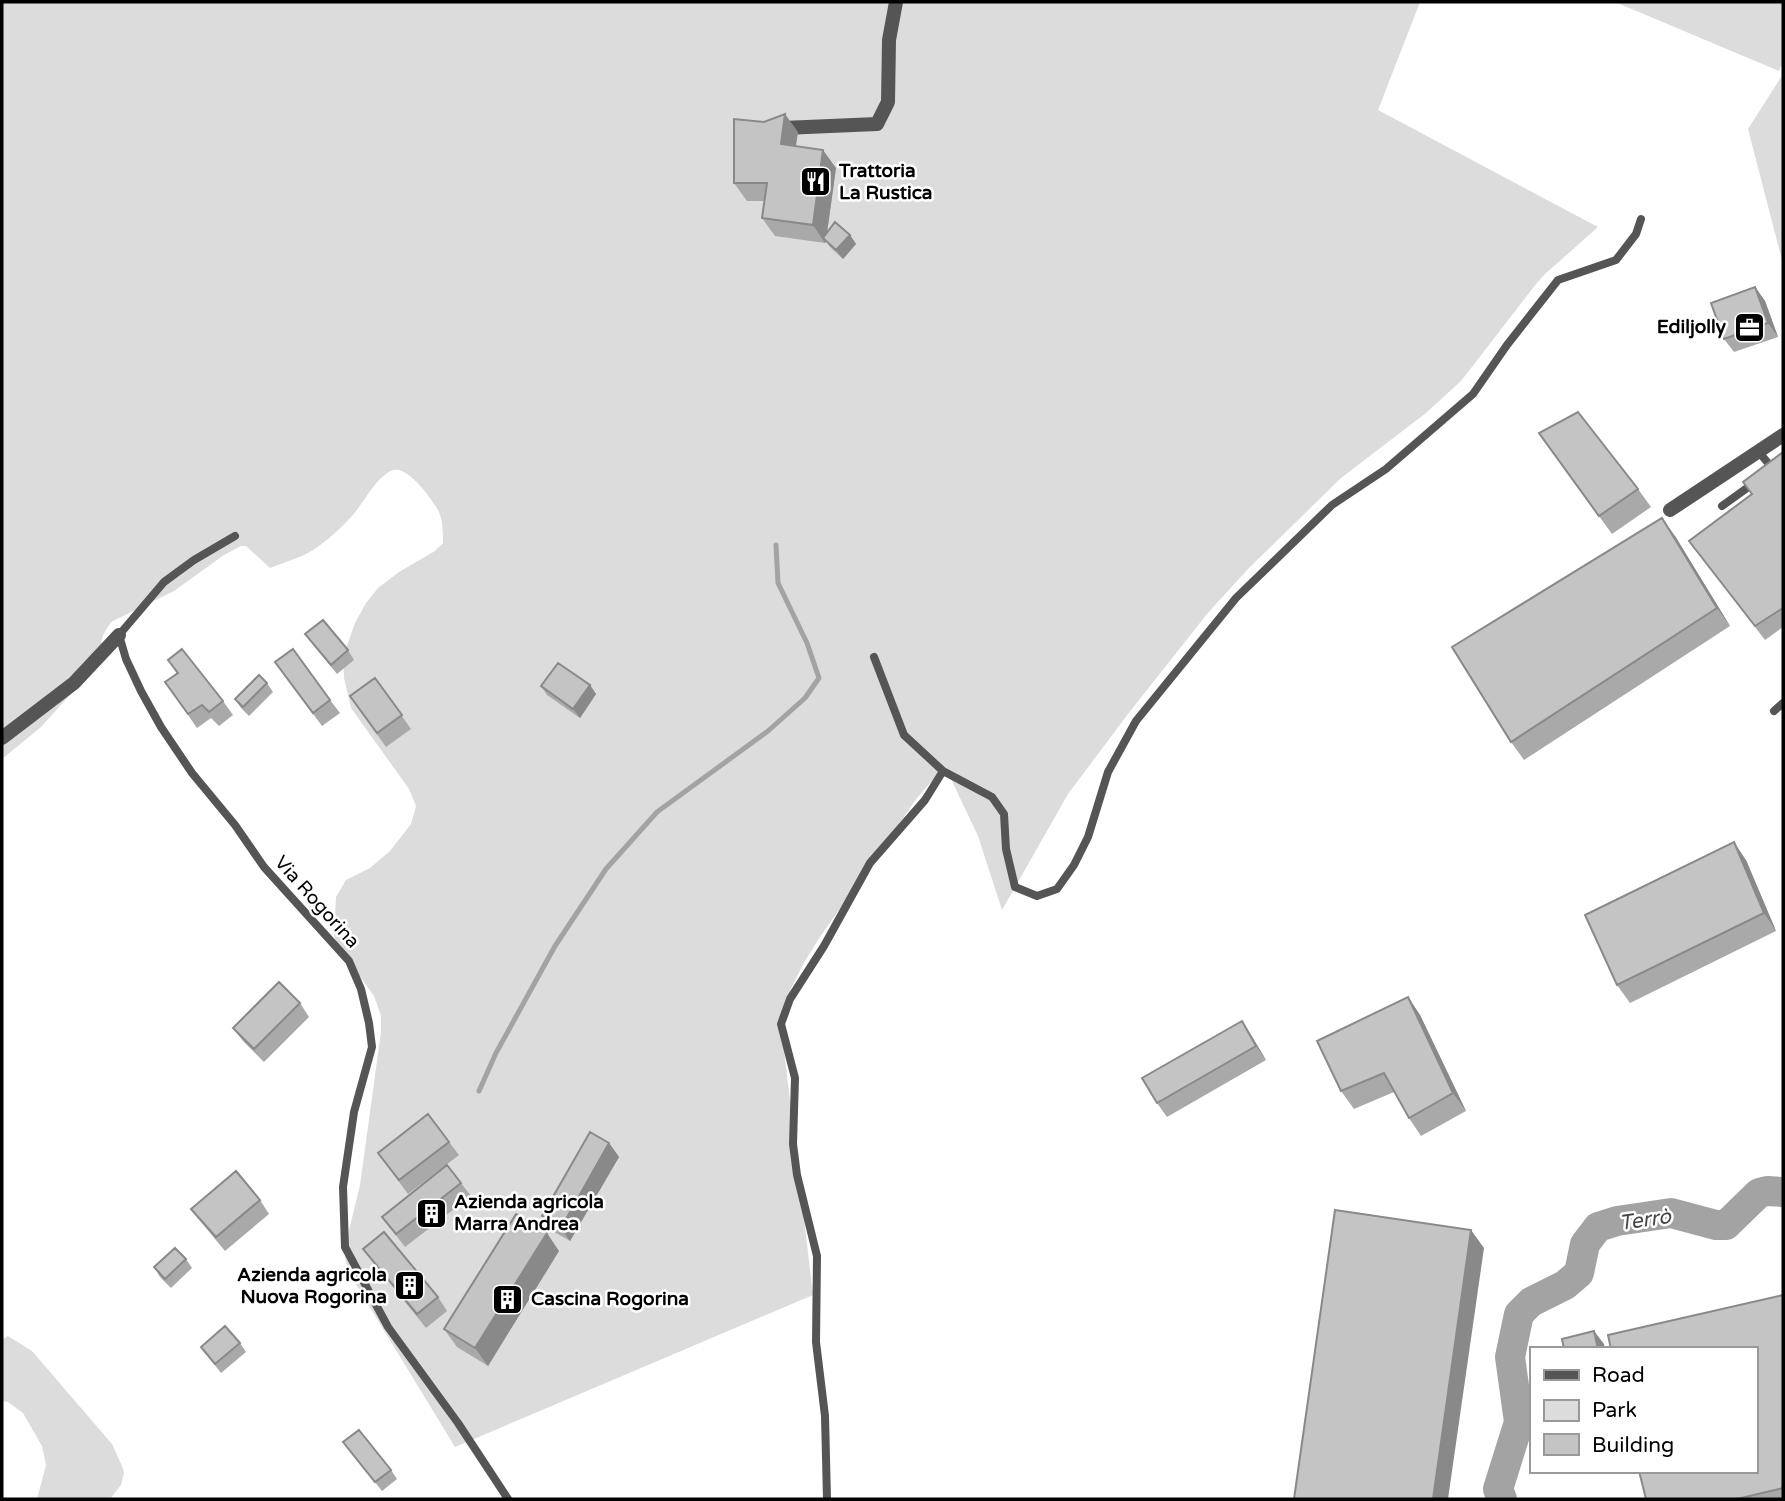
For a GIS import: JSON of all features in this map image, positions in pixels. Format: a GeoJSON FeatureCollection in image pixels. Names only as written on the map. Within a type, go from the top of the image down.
{"type":"FeatureCollection","features":[{"type":"Feature","properties":{"kind":"street"},"geometry":{"type":"LineString","coordinates":[[782,134],[783,128],[877,124],[888,102],[888,40],[896,2]]}},
{"type":"Feature","properties":{"kind":"street"},"geometry":{"type":"LineString","coordinates":[[1671,510],[1783,435]]}},
{"type":"Feature","properties":{"kind":"street"},"geometry":{"type":"LineString","coordinates":[[2,738],[74,683],[118,635]]}},
{"type":"Feature","properties":{"kind":"lane"},"geometry":{"type":"LineString","coordinates":[[874,657],[904,735],[943,771],[992,797],[1004,814],[1006,849],[1015,887],[1037,896],[1057,889],[1074,865],[1088,837],[1108,772],[1136,721],[1236,598],[1332,505],[1386,469],[1473,394],[1558,280],[1616,260],[1636,234],[1641,219]]}},
{"type":"Feature","properties":{"kind":"lane"},"geometry":{"type":"LineString","coordinates":[[1758,452],[1773,469]]}},
{"type":"Feature","properties":{"kind":"lane"},"geometry":{"type":"LineString","coordinates":[[1722,506],[1783,462]]}},
{"type":"Feature","properties":{"kind":"lane"},"geometry":{"type":"LineString","coordinates":[[118,635],[164,582],[194,560],[235,536]]}},
{"type":"Feature","properties":{"kind":"lane","name":"Via Rogorina"},"geometry":{"type":"LineString","coordinates":[[118,635],[141,691],[192,773],[264,867],[349,961],[361,989],[372,1047],[354,1112],[342,1187],[345,1247],[388,1327],[458,1423],[508,1499]]}},
{"type":"Feature","properties":{"kind":"lane"},"geometry":{"type":"LineString","coordinates":[[1774,711],[1783,703]]}},
{"type":"Feature","properties":{"kind":"lane"},"geometry":{"type":"LineString","coordinates":[[827,1499],[825,1416],[816,1342],[817,1256],[797,1175],[793,1144],[795,1078],[781,1024],[790,999],[824,946],[870,863],[925,800],[943,771]]}},
{"type":"Feature","properties":{"kind":"green space"},"geometry":{"type":"Polygon","coordinates":[[[2,2],[1420,2],[1378,110],[1598,227],[1536,284],[1461,381],[1426,413],[1341,478],[1248,569],[1207,614],[1068,794],[1002,910],[978,836],[951,779],[938,774],[917,798],[805,961],[791,988],[784,1012],[782,1033],[813,1295],[455,1447],[349,1273],[345,1257],[360,1185],[381,1016],[374,996],[338,946],[334,935],[336,897],[346,880],[370,868],[390,851],[411,824],[416,806],[409,789],[351,708],[344,678],[343,657],[355,623],[378,588],[443,543],[439,512],[413,478],[400,470],[394,470],[376,483],[356,512],[340,528],[308,553],[270,568],[246,546],[224,555],[174,591],[111,622],[103,635],[96,666],[41,727],[2,759],[2,2]]]}},
{"type":"Feature","properties":{"kind":"green space"},"geometry":{"type":"Polygon","coordinates":[[[1615,2],[1783,2],[1783,62],[1779,71],[1615,2]]]}},
{"type":"Feature","properties":{"kind":"green space"},"geometry":{"type":"Polygon","coordinates":[[[1783,74],[1783,264],[1748,129],[1783,74]]]}},
{"type":"Feature","properties":{"kind":"green space"},"geometry":{"type":"Polygon","coordinates":[[[8,1336],[32,1351],[112,1444],[124,1473],[121,1485],[110,1499],[37,1499],[46,1465],[42,1446],[23,1413],[8,1402],[2,1401],[2,1340],[8,1336]]]}},
{"type":"Feature","properties":{"kind":"building"},"geometry":{"type":"Polygon","coordinates":[[[785,114],[781,144],[823,150],[813,225],[762,218],[767,183],[734,183],[734,119],[764,122],[785,114]]]}},
{"type":"Feature","properties":{"kind":"building"},"geometry":{"type":"Polygon","coordinates":[[[835,222],[850,235],[836,250],[823,238],[835,222]]]}},
{"type":"Feature","properties":{"kind":"building"},"geometry":{"type":"Polygon","coordinates":[[[1755,287],[1768,323],[1724,339],[1711,303],[1755,287]]]}},
{"type":"Feature","properties":{"kind":"building"},"geometry":{"type":"Polygon","coordinates":[[[1578,412],[1638,489],[1599,516],[1539,433],[1578,412]]]}},
{"type":"Feature","properties":{"kind":"building"},"geometry":{"type":"Polygon","coordinates":[[[1783,452],[1783,608],[1755,626],[1689,541],[1752,494],[1743,482],[1783,452]]]}},
{"type":"Feature","properties":{"kind":"building"},"geometry":{"type":"Polygon","coordinates":[[[1662,518],[1717,608],[1511,742],[1452,647],[1662,518]]]}},
{"type":"Feature","properties":{"kind":"building"},"geometry":{"type":"Polygon","coordinates":[[[323,620],[348,650],[331,665],[305,634],[323,620]]]}},
{"type":"Feature","properties":{"kind":"building"},"geometry":{"type":"Polygon","coordinates":[[[182,649],[223,701],[209,712],[202,705],[188,714],[165,682],[178,673],[168,660],[182,649]]]}},
{"type":"Feature","properties":{"kind":"building"},"geometry":{"type":"Polygon","coordinates":[[[293,649],[330,700],[313,713],[275,662],[293,649]]]}},
{"type":"Feature","properties":{"kind":"building"},"geometry":{"type":"Polygon","coordinates":[[[558,663],[590,685],[573,709],[541,686],[558,663]]]}},
{"type":"Feature","properties":{"kind":"building"},"geometry":{"type":"Polygon","coordinates":[[[259,675],[267,683],[243,707],[235,699],[259,675]]]}},
{"type":"Feature","properties":{"kind":"building"},"geometry":{"type":"Polygon","coordinates":[[[375,678],[402,715],[377,733],[350,696],[375,678]]]}},
{"type":"Feature","properties":{"kind":"building"},"geometry":{"type":"Polygon","coordinates":[[[1734,842],[1764,913],[1617,985],[1585,915],[1734,842]]]}},
{"type":"Feature","properties":{"kind":"building"},"geometry":{"type":"Polygon","coordinates":[[[279,982],[300,1003],[254,1049],[233,1028],[279,982]]]}},
{"type":"Feature","properties":{"kind":"building"},"geometry":{"type":"Polygon","coordinates":[[[1408,997],[1453,1093],[1409,1118],[1384,1073],[1341,1091],[1317,1041],[1408,997]]]}},
{"type":"Feature","properties":{"kind":"building"},"geometry":{"type":"Polygon","coordinates":[[[1242,1021],[1256,1046],[1157,1103],[1142,1078],[1242,1021]]]}},
{"type":"Feature","properties":{"kind":"building"},"geometry":{"type":"Polygon","coordinates":[[[428,1114],[449,1142],[399,1180],[378,1153],[428,1114]]]}},
{"type":"Feature","properties":{"kind":"building"},"geometry":{"type":"Polygon","coordinates":[[[590,1132],[609,1143],[561,1228],[542,1216],[590,1132]]]}},
{"type":"Feature","properties":{"kind":"building"},"geometry":{"type":"Polygon","coordinates":[[[447,1165],[461,1183],[396,1234],[382,1217],[447,1165]]]}},
{"type":"Feature","properties":{"kind":"building"},"geometry":{"type":"Polygon","coordinates":[[[236,1171],[260,1200],[216,1237],[191,1209],[236,1171]]]}},
{"type":"Feature","properties":{"kind":"building"},"geometry":{"type":"Polygon","coordinates":[[[1335,1210],[1471,1230],[1433,1499],[1294,1499],[1335,1210]]]}},
{"type":"Feature","properties":{"kind":"building"},"geometry":{"type":"Polygon","coordinates":[[[516,1214],[547,1233],[475,1348],[444,1329],[516,1214]]]}},
{"type":"Feature","properties":{"kind":"building","name":"Azienda agricola Nuova Rogorina"},"geometry":{"type":"Polygon","coordinates":[[[384,1232],[438,1297],[417,1314],[363,1249],[384,1232]]]}},
{"type":"Feature","properties":{"kind":"building"},"geometry":{"type":"Polygon","coordinates":[[[175,1248],[186,1259],[165,1279],[154,1267],[175,1248]]]}},
{"type":"Feature","properties":{"kind":"building"},"geometry":{"type":"Polygon","coordinates":[[[1783,1295],[1783,1488],[1737,1499],[1646,1499],[1640,1473],[1757,1473],[1757,1347],[1611,1347],[1608,1335],[1783,1295]]]}},
{"type":"Feature","properties":{"kind":"building"},"geometry":{"type":"Polygon","coordinates":[[[225,1326],[240,1343],[215,1364],[201,1347],[225,1326]]]}},
{"type":"Feature","properties":{"kind":"building"},"geometry":{"type":"Polygon","coordinates":[[[1594,1331],[1598,1347],[1564,1347],[1562,1339],[1594,1331]]]}},
{"type":"Feature","properties":{"kind":"building"},"geometry":{"type":"Polygon","coordinates":[[[359,1430],[391,1470],[375,1482],[343,1442],[359,1430]]]}},
{"type":"Feature","properties":{"kind":"waterway"},"geometry":{"type":"LineString","coordinates":[[479,1091],[496,1053],[555,946],[606,869],[657,812],[768,731],[805,698],[819,678],[807,643],[778,583],[776,545]]}},
{"type":"Feature","properties":{"kind":"waterway","name":"Terrò"},"geometry":{"type":"LineString","coordinates":[[1502,1499],[1498,1489],[1519,1422],[1510,1357],[1519,1314],[1531,1302],[1565,1285],[1579,1273],[1585,1244],[1598,1227],[1617,1221],[1671,1213],[1716,1225],[1726,1225],[1759,1193],[1783,1192]]}},
{"type":"Feature","properties":{"kind":"place","name":"Trattoria La Rustica"},"geometry":{"type":"Point","coordinates":[816,182]}},
{"type":"Feature","properties":{"kind":"place","name":"Ediljolly"},"geometry":{"type":"Point","coordinates":[1749,327]}},
{"type":"Feature","properties":{"kind":"place","name":"Azienda agricola Marra Andrea"},"geometry":{"type":"Point","coordinates":[431,1213]}},
{"type":"Feature","properties":{"kind":"place","name":"Azienda agricola Nuova Rogorina"},"geometry":{"type":"Point","coordinates":[410,1286]}},
{"type":"Feature","properties":{"kind":"place","name":"Cascina Rogorina"},"geometry":{"type":"Point","coordinates":[508,1299]}}]}
